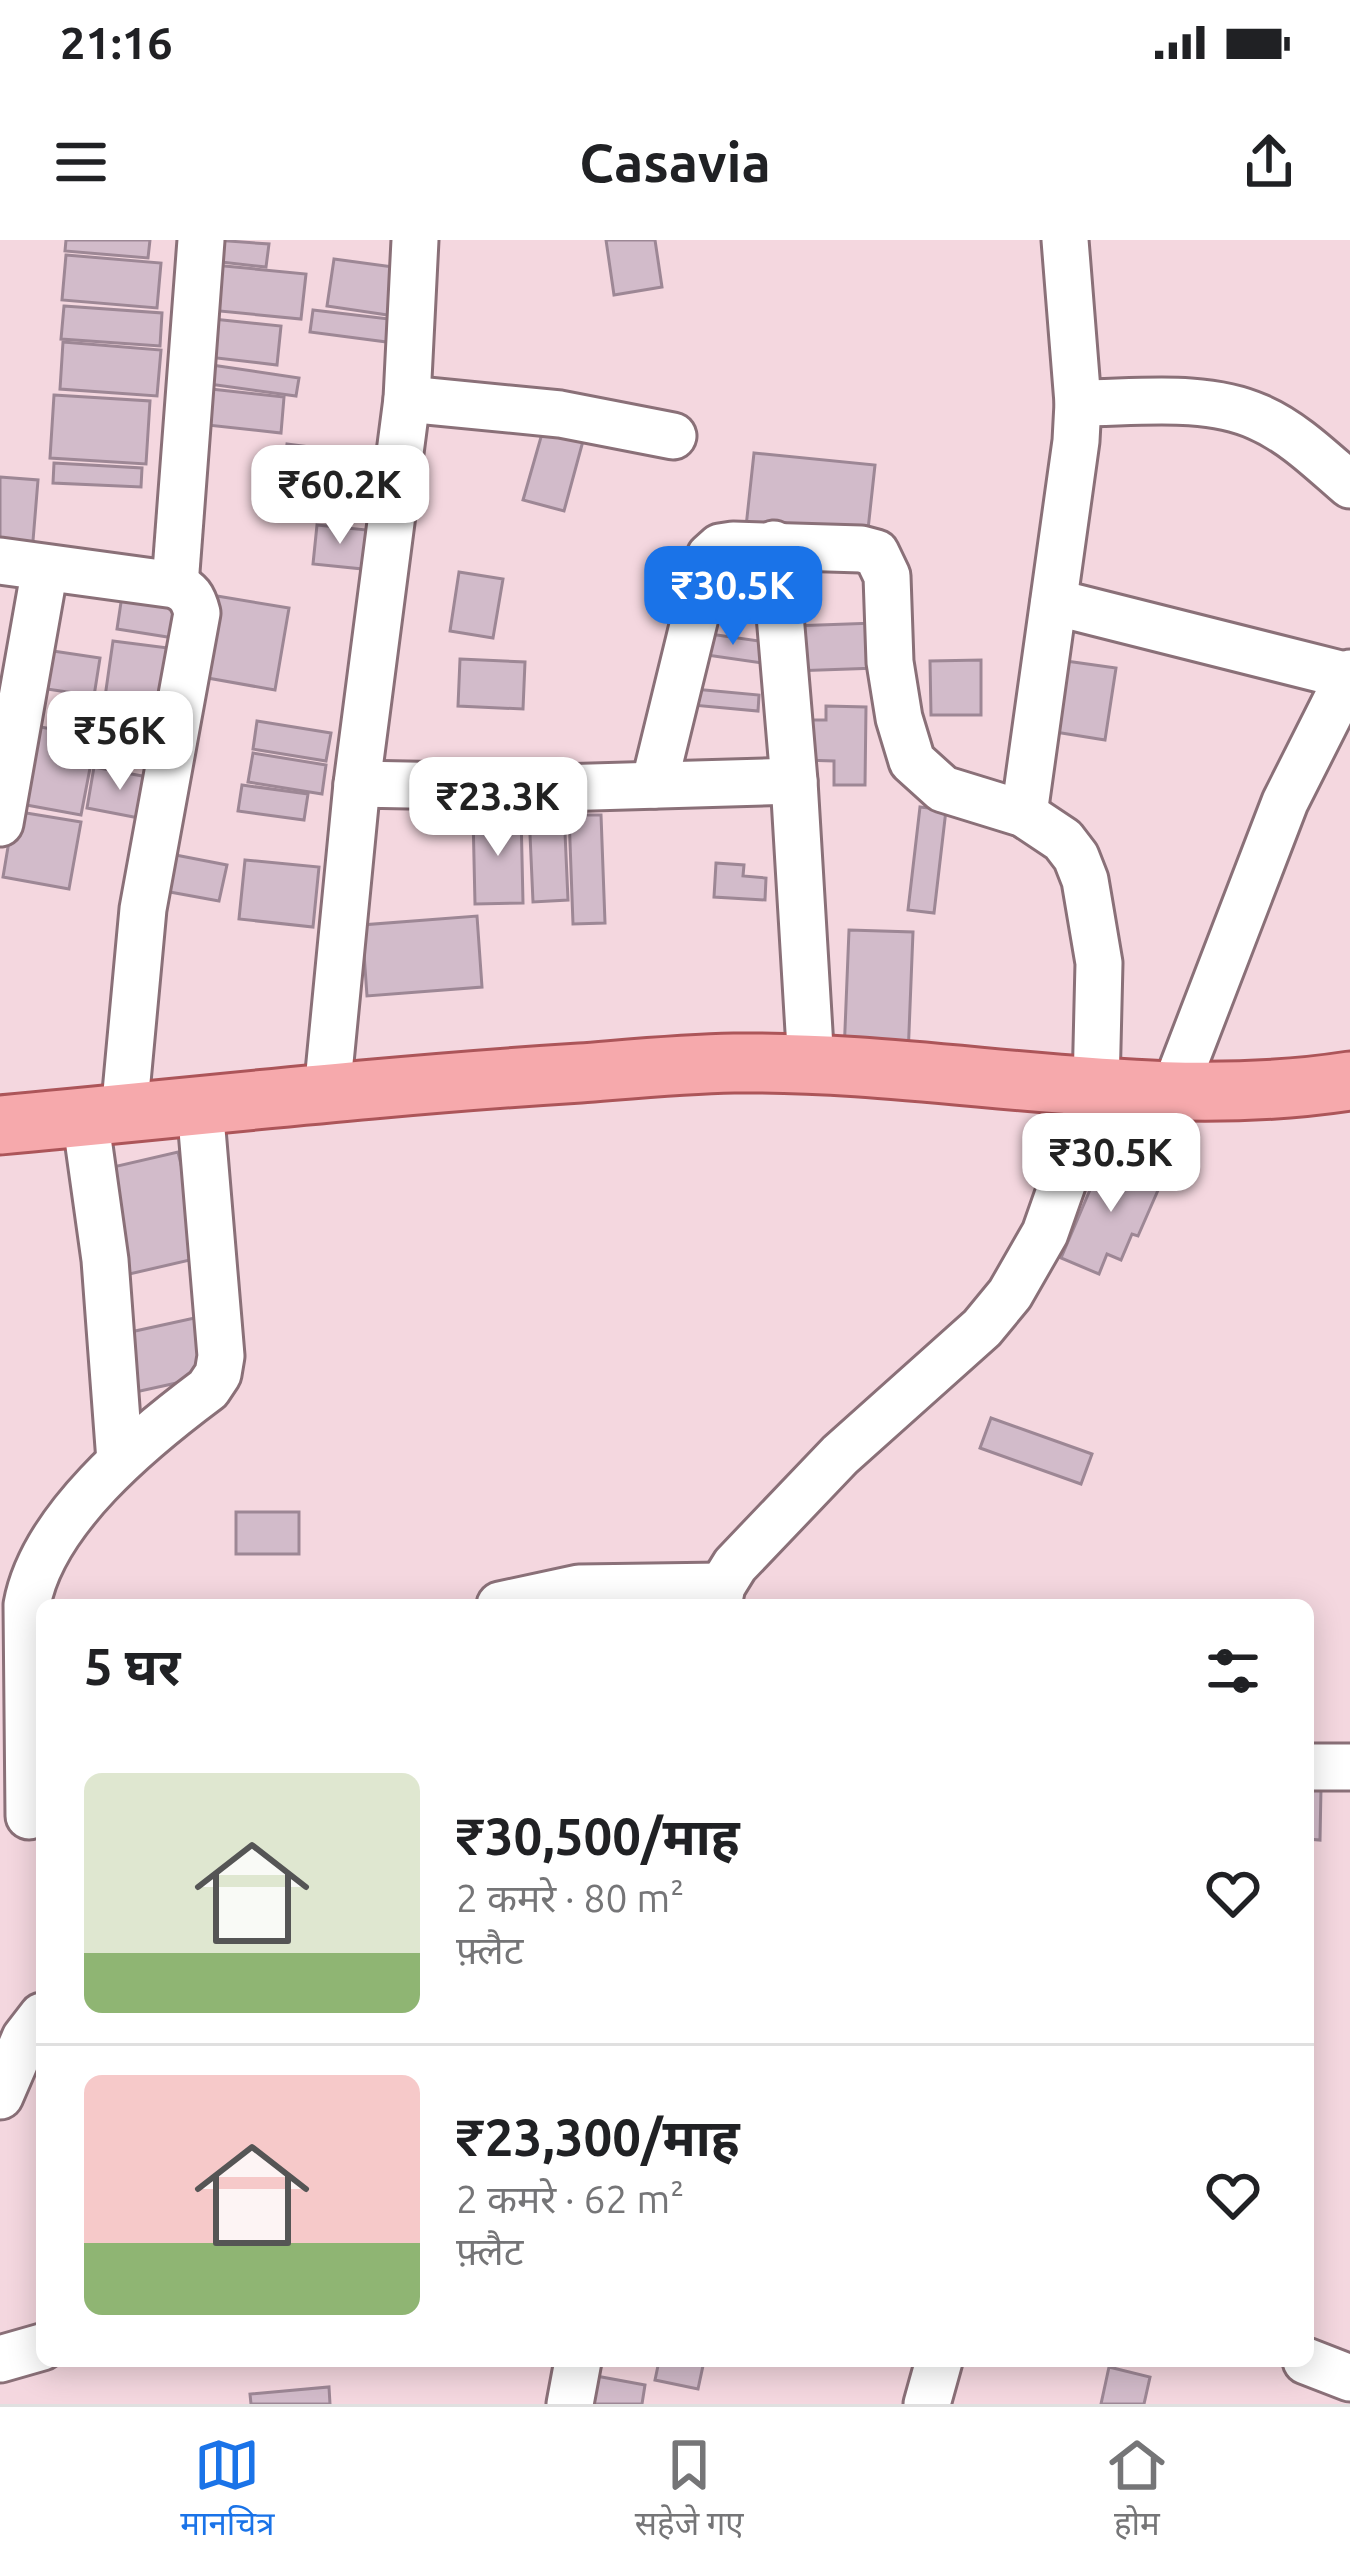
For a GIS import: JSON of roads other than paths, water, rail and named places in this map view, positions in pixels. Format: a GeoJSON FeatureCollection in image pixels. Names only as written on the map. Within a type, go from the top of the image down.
{"type":"FeatureCollection","features":[{"type":"Feature","properties":{"kind":"main road"},"geometry":{"type":"LineString","coordinates":[[0,1125],[452,1081],[710,1064],[885,1066],[1185,1093],[1290,1090],[1350,1081]]}},
{"type":"Feature","properties":{"kind":"street"},"geometry":{"type":"LineString","coordinates":[[175,585],[201,240]]}},
{"type":"Feature","properties":{"kind":"street"},"geometry":{"type":"LineString","coordinates":[[1024,814],[1078,403],[1065,240]]}},
{"type":"Feature","properties":{"kind":"street"},"geometry":{"type":"LineString","coordinates":[[327,1093],[357,784],[407,399],[411,241]]}},
{"type":"Feature","properties":{"kind":"street"},"geometry":{"type":"LineString","coordinates":[[407,399],[560,414],[674,436]]}},
{"type":"Feature","properties":{"kind":"street"},"geometry":{"type":"LineString","coordinates":[[1078,403],[1229,407],[1260,417],[1350,485]]}},
{"type":"Feature","properties":{"kind":"street"},"geometry":{"type":"LineString","coordinates":[[528,1599],[579,1588],[720,1595],[735,1565],[840,1455],[982,1328],[1010,1294],[1045,1233],[1096,1088],[1099,963],[1085,880],[1076,857],[1063,841],[1024,814],[943,789],[912,760],[898,718],[890,662],[887,576],[876,553],[774,544],[734,545],[710,556],[654,785]]}},
{"type":"Feature","properties":{"kind":"street"},"geometry":{"type":"LineString","coordinates":[[774,544],[811,1065]]}},
{"type":"Feature","properties":{"kind":"street"},"geometry":{"type":"LineString","coordinates":[[0,561],[175,585],[188,592],[196,613],[105,1115],[105,1260],[121,1461]]}},
{"type":"Feature","properties":{"kind":"street"},"geometry":{"type":"LineString","coordinates":[[0,823],[45,568]]}},
{"type":"Feature","properties":{"kind":"street"},"geometry":{"type":"LineString","coordinates":[[1054,602],[1349,675],[1285,802],[1185,1093]]}},
{"type":"Feature","properties":{"kind":"street"},"geometry":{"type":"LineString","coordinates":[[357,784],[558,788],[794,781]]}},
{"type":"Feature","properties":{"kind":"street"},"geometry":{"type":"LineString","coordinates":[[24,1817],[27,1605],[16,1578],[121,1461],[208,1389],[218,1374],[221,1356],[200,1106]]}},
{"type":"Feature","properties":{"kind":"street"},"geometry":{"type":"LineString","coordinates":[[1314,1767],[1350,1766]]}},
{"type":"Feature","properties":{"kind":"street"},"geometry":{"type":"LineString","coordinates":[[0,2096],[36,2024]]}},
{"type":"Feature","properties":{"kind":"street"},"geometry":{"type":"LineString","coordinates":[[0,2360],[36,2350]]}},
{"type":"Feature","properties":{"kind":"street"},"geometry":{"type":"LineString","coordinates":[[1314,2364],[1350,2378]]}},
{"type":"Feature","properties":{"kind":"street"},"geometry":{"type":"LineString","coordinates":[[570,2404],[577,2367]]}},
{"type":"Feature","properties":{"kind":"street"},"geometry":{"type":"LineString","coordinates":[[927,2404],[937,2367]]}}]}
